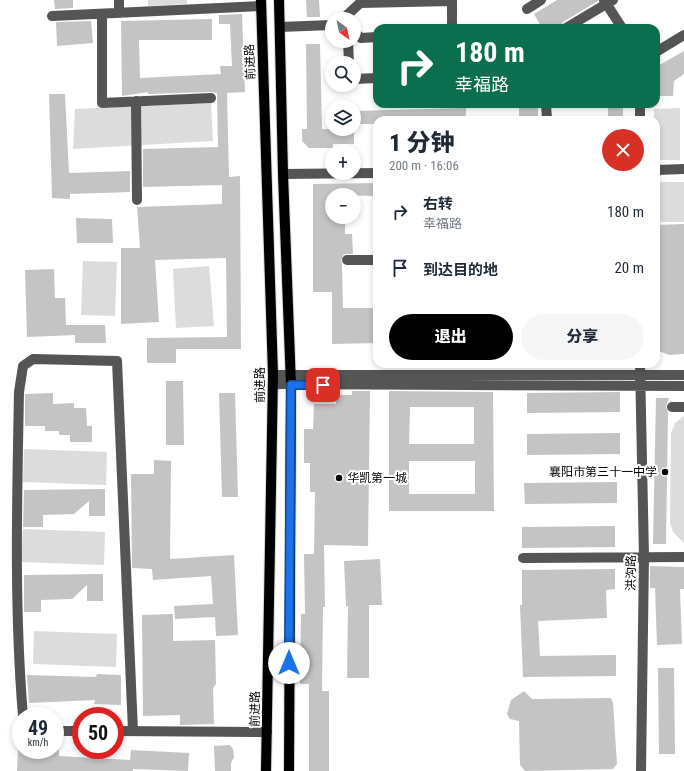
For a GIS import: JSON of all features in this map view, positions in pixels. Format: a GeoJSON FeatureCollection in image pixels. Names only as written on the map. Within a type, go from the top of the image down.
{"type":"FeatureCollection","features":[{"type":"Feature","properties":{"kind":"main road"},"geometry":{"type":"LineString","coordinates":[[279,0],[283,174],[291,380],[289,771]]}},
{"type":"Feature","properties":{"kind":"main road","name":"前进路"},"geometry":{"type":"LineString","coordinates":[[261,3],[273,379],[266,771]]}},
{"type":"Feature","properties":{"kind":"street"},"geometry":{"type":"LineString","coordinates":[[119,0],[119,13]]}},
{"type":"Feature","properties":{"kind":"street"},"geometry":{"type":"LineString","coordinates":[[527,9],[541,0]]}},
{"type":"Feature","properties":{"kind":"street"},"geometry":{"type":"LineString","coordinates":[[350,12],[360,2],[452,1],[452,24]]}},
{"type":"Feature","properties":{"kind":"street"},"geometry":{"type":"LineString","coordinates":[[572,24],[608,1],[620,24]]}},
{"type":"Feature","properties":{"kind":"street"},"geometry":{"type":"LineString","coordinates":[[52,16],[261,3]]}},
{"type":"Feature","properties":{"kind":"street"},"geometry":{"type":"LineString","coordinates":[[102,14],[102,103],[210,98]]}},
{"type":"Feature","properties":{"kind":"street"},"geometry":{"type":"LineString","coordinates":[[280,27],[325,25]]}},
{"type":"Feature","properties":{"kind":"street"},"geometry":{"type":"LineString","coordinates":[[660,50],[684,35]]}},
{"type":"Feature","properties":{"kind":"street"},"geometry":{"type":"LineString","coordinates":[[361,38],[373,37]]}},
{"type":"Feature","properties":{"kind":"street"},"geometry":{"type":"LineString","coordinates":[[361,79],[373,78]]}},
{"type":"Feature","properties":{"kind":"street"},"geometry":{"type":"LineString","coordinates":[[136,101],[138,200]]}},
{"type":"Feature","properties":{"kind":"street"},"geometry":{"type":"LineString","coordinates":[[660,170],[684,170]]}},
{"type":"Feature","properties":{"kind":"street"},"geometry":{"type":"LineString","coordinates":[[283,174],[373,173]]}},
{"type":"Feature","properties":{"kind":"street"},"geometry":{"type":"LineString","coordinates":[[348,260],[373,260]]}},
{"type":"Feature","properties":{"kind":"street"},"geometry":{"type":"LineString","coordinates":[[22,707],[18,665],[15,552],[19,392],[23,366],[33,359],[118,361],[133,731]]}},
{"type":"Feature","properties":{"kind":"street","name":"洪沟路"},"geometry":{"type":"LineString","coordinates":[[640,368],[644,557],[641,771]]}},
{"type":"Feature","properties":{"kind":"street"},"geometry":{"type":"LineString","coordinates":[[641,381],[684,375]]}},
{"type":"Feature","properties":{"kind":"street"},"geometry":{"type":"LineString","coordinates":[[273,379],[641,381],[684,386]]}},
{"type":"Feature","properties":{"kind":"street"},"geometry":{"type":"LineString","coordinates":[[672,407],[684,407]]}},
{"type":"Feature","properties":{"kind":"street"},"geometry":{"type":"LineString","coordinates":[[523,558],[684,557]]}},
{"type":"Feature","properties":{"kind":"street"},"geometry":{"type":"LineString","coordinates":[[124,731],[267,732]]}},
{"type":"Feature","properties":{"kind":"shaded area"},"geometry":{"type":"Polygon","coordinates":[[[148,0],[187,0],[187,4],[148,6],[148,0]]]}},
{"type":"Feature","properties":{"kind":"shaded area"},"geometry":{"type":"Polygon","coordinates":[[[211,103],[213,141],[73,149],[75,109],[211,103]]]}},
{"type":"Feature","properties":{"kind":"shaded area"},"geometry":{"type":"Polygon","coordinates":[[[680,108],[680,160],[660,160],[660,116],[654,116],[654,109],[680,108]]]}},
{"type":"Feature","properties":{"kind":"shaded area"},"geometry":{"type":"Polygon","coordinates":[[[660,182],[684,182],[684,222],[660,222],[660,182]]]}},
{"type":"Feature","properties":{"kind":"shaded area"},"geometry":{"type":"Polygon","coordinates":[[[83,261],[117,262],[115,316],[81,315],[83,261]]]}},
{"type":"Feature","properties":{"kind":"shaded area"},"geometry":{"type":"Polygon","coordinates":[[[209,266],[214,326],[176,328],[173,269],[209,266]]]}},
{"type":"Feature","properties":{"kind":"shaded area"},"geometry":{"type":"Polygon","coordinates":[[[684,416],[684,543],[673,532],[670,523],[671,433],[675,423],[684,416]]]}},
{"type":"Feature","properties":{"kind":"shaded area"},"geometry":{"type":"Polygon","coordinates":[[[24,449],[107,452],[106,485],[23,482],[24,449]]]}},
{"type":"Feature","properties":{"kind":"shaded area"},"geometry":{"type":"Polygon","coordinates":[[[23,529],[105,532],[104,565],[21,562],[23,529]]]}},
{"type":"Feature","properties":{"kind":"shaded area"},"geometry":{"type":"Polygon","coordinates":[[[34,631],[117,634],[116,667],[33,664],[34,631]]]}},
{"type":"Feature","properties":{"kind":"building"},"geometry":{"type":"Polygon","coordinates":[[[54,0],[73,0],[73,8],[55,9],[54,0]]]}},
{"type":"Feature","properties":{"kind":"building"},"geometry":{"type":"Polygon","coordinates":[[[306,0],[319,0],[320,17],[307,17],[306,0]]]}},
{"type":"Feature","properties":{"kind":"building"},"geometry":{"type":"Polygon","coordinates":[[[557,0],[598,0],[562,24],[540,24],[534,14],[557,0]]]}},
{"type":"Feature","properties":{"kind":"building"},"geometry":{"type":"Polygon","coordinates":[[[242,14],[245,92],[227,93],[229,177],[240,176],[241,349],[176,349],[176,363],[147,363],[147,338],[227,337],[226,258],[155,260],[159,322],[121,324],[121,248],[140,248],[137,207],[222,204],[222,185],[143,187],[143,149],[218,147],[217,93],[148,94],[148,92],[122,96],[121,21],[212,19],[212,40],[139,40],[140,78],[221,74],[220,66],[232,66],[230,24],[219,24],[219,15],[242,14]]]}},
{"type":"Feature","properties":{"kind":"building"},"geometry":{"type":"Polygon","coordinates":[[[91,21],[93,43],[57,46],[56,22],[91,21]]]}},
{"type":"Feature","properties":{"kind":"building"},"geometry":{"type":"Polygon","coordinates":[[[306,44],[320,44],[322,129],[325,129],[325,136],[354,136],[354,144],[325,144],[325,148],[309,148],[302,141],[302,129],[307,129],[306,44]]]}},
{"type":"Feature","properties":{"kind":"building"},"geometry":{"type":"Polygon","coordinates":[[[684,51],[684,74],[674,81],[673,96],[660,96],[660,65],[684,51]]]}},
{"type":"Feature","properties":{"kind":"building"},"geometry":{"type":"Polygon","coordinates":[[[49,94],[65,94],[69,173],[130,171],[130,192],[70,194],[70,199],[52,198],[49,94]]]}},
{"type":"Feature","properties":{"kind":"building"},"geometry":{"type":"Polygon","coordinates":[[[466,108],[466,116],[373,116],[373,124],[361,124],[361,111],[466,108]]]}},
{"type":"Feature","properties":{"kind":"building"},"geometry":{"type":"Polygon","coordinates":[[[519,108],[538,108],[538,116],[519,116],[519,108]]]}},
{"type":"Feature","properties":{"kind":"building"},"geometry":{"type":"Polygon","coordinates":[[[608,108],[623,108],[623,116],[608,116],[608,108]]]}},
{"type":"Feature","properties":{"kind":"building"},"geometry":{"type":"Polygon","coordinates":[[[373,183],[373,196],[361,196],[361,188],[325,188],[325,224],[345,224],[345,234],[352,234],[353,254],[344,254],[341,260],[343,308],[373,308],[373,343],[332,344],[332,292],[313,292],[313,184],[373,183]]]}},
{"type":"Feature","properties":{"kind":"building"},"geometry":{"type":"Polygon","coordinates":[[[76,218],[112,219],[113,243],[77,243],[76,218]]]}},
{"type":"Feature","properties":{"kind":"building"},"geometry":{"type":"Polygon","coordinates":[[[684,224],[684,354],[669,355],[660,351],[660,225],[684,224]]]}},
{"type":"Feature","properties":{"kind":"building"},"geometry":{"type":"Polygon","coordinates":[[[54,269],[55,298],[65,298],[66,325],[105,325],[106,343],[75,343],[75,335],[27,337],[25,270],[54,269]]]}},
{"type":"Feature","properties":{"kind":"building"},"geometry":{"type":"Polygon","coordinates":[[[166,381],[183,381],[184,445],[166,445],[166,381]]]}},
{"type":"Feature","properties":{"kind":"building","name":"华凯第一城"},"geometry":{"type":"Polygon","coordinates":[[[352,391],[370,391],[368,546],[324,545],[325,607],[323,607],[322,691],[329,691],[329,771],[309,771],[309,684],[300,684],[301,614],[305,614],[304,554],[314,554],[315,492],[310,492],[310,463],[304,463],[304,429],[313,429],[314,404],[336,404],[336,395],[352,395],[352,391]]]}},
{"type":"Feature","properties":{"kind":"building"},"geometry":{"type":"Polygon","coordinates":[[[389,391],[493,392],[494,511],[389,511],[389,391]],[[410,407],[409,444],[474,444],[474,407],[410,407]],[[409,461],[409,494],[475,494],[475,461],[409,461]]]}},
{"type":"Feature","properties":{"kind":"building"},"geometry":{"type":"Polygon","coordinates":[[[620,392],[620,412],[527,413],[527,393],[620,392]]]}},
{"type":"Feature","properties":{"kind":"building"},"geometry":{"type":"Polygon","coordinates":[[[53,393],[53,404],[74,403],[74,408],[86,408],[87,426],[92,426],[92,442],[70,442],[70,435],[59,435],[59,431],[45,431],[45,426],[25,426],[25,394],[53,393]]]}},
{"type":"Feature","properties":{"kind":"building"},"geometry":{"type":"Polygon","coordinates":[[[219,393],[235,393],[238,497],[222,497],[219,393]]]}},
{"type":"Feature","properties":{"kind":"building"},"geometry":{"type":"Polygon","coordinates":[[[656,398],[669,398],[666,407],[668,412],[666,544],[653,544],[656,398]]]}},
{"type":"Feature","properties":{"kind":"building"},"geometry":{"type":"Polygon","coordinates":[[[620,433],[620,454],[527,455],[527,434],[620,433]]]}},
{"type":"Feature","properties":{"kind":"building"},"geometry":{"type":"Polygon","coordinates":[[[154,460],[171,461],[170,559],[234,555],[238,635],[216,636],[215,617],[175,619],[174,606],[213,604],[211,576],[153,580],[152,569],[132,568],[131,474],[154,474],[154,460]]]}},
{"type":"Feature","properties":{"kind":"building"},"geometry":{"type":"Polygon","coordinates":[[[617,482],[617,503],[525,504],[524,483],[617,482]]]}},
{"type":"Feature","properties":{"kind":"building"},"geometry":{"type":"Polygon","coordinates":[[[105,489],[105,516],[89,516],[89,501],[74,514],[43,515],[43,527],[23,527],[24,490],[105,489]]]}},
{"type":"Feature","properties":{"kind":"building"},"geometry":{"type":"Polygon","coordinates":[[[615,526],[615,547],[522,548],[522,527],[615,526]]]}},
{"type":"Feature","properties":{"kind":"building"},"geometry":{"type":"Polygon","coordinates":[[[380,559],[382,605],[369,605],[369,678],[347,678],[348,606],[346,606],[344,561],[380,559]]]}},
{"type":"Feature","properties":{"kind":"building"},"geometry":{"type":"Polygon","coordinates":[[[650,566],[684,567],[684,589],[680,589],[682,644],[657,645],[655,588],[650,588],[650,566]]]}},
{"type":"Feature","properties":{"kind":"building"},"geometry":{"type":"Polygon","coordinates":[[[615,569],[615,589],[606,590],[607,618],[538,621],[540,656],[616,655],[616,676],[523,677],[520,605],[522,605],[522,570],[615,569]]]}},
{"type":"Feature","properties":{"kind":"building"},"geometry":{"type":"Polygon","coordinates":[[[103,574],[103,601],[87,601],[87,585],[72,599],[41,600],[41,612],[24,612],[24,575],[103,574]]]}},
{"type":"Feature","properties":{"kind":"building"},"geometry":{"type":"Polygon","coordinates":[[[173,614],[173,641],[215,640],[216,684],[213,688],[214,724],[180,725],[180,715],[143,716],[142,615],[173,614]]]}},
{"type":"Feature","properties":{"kind":"building"},"geometry":{"type":"Polygon","coordinates":[[[658,668],[674,668],[675,754],[659,754],[658,668]]]}},
{"type":"Feature","properties":{"kind":"building"},"geometry":{"type":"Polygon","coordinates":[[[97,674],[121,675],[121,705],[94,704],[95,700],[29,703],[27,675],[96,677],[97,674]]]}},
{"type":"Feature","properties":{"kind":"building"},"geometry":{"type":"Polygon","coordinates":[[[524,691],[532,699],[611,698],[613,703],[617,764],[613,769],[525,771],[520,765],[519,721],[510,719],[507,714],[511,700],[524,691]]]}},
{"type":"Feature","properties":{"kind":"building"},"geometry":{"type":"Polygon","coordinates":[[[230,745],[233,749],[234,757],[231,763],[231,771],[215,771],[214,746],[230,745]]]}},
{"type":"Feature","properties":{"kind":"building"},"geometry":{"type":"Polygon","coordinates":[[[131,750],[189,753],[188,771],[133,769],[133,771],[17,771],[18,759],[64,759],[64,756],[72,757],[72,759],[130,760],[131,750]]]}},
{"type":"Feature","properties":{"kind":"place","name":"襄阳市第三十一中学"},"geometry":{"type":"Point","coordinates":[665,472]}},
{"type":"Feature","properties":{"kind":"place","name":"华凯第一城"},"geometry":{"type":"Point","coordinates":[339,478]}},
{"type":"Feature","properties":{"kind":"route"},"geometry":{"type":"LineString","coordinates":[[289,663],[291,385],[323,385]]}}]}
